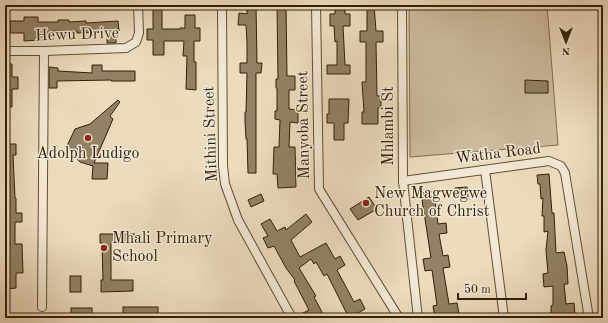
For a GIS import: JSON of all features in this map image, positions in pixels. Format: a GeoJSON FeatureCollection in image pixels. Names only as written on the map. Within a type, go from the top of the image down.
{"type":"FeatureCollection","features":[{"type":"Feature","properties":{"kind":"street","name":"Hewu Drive"},"geometry":{"type":"LineString","coordinates":[[5,51],[44,52],[126,48],[136,42],[139,33],[138,5]]}},
{"type":"Feature","properties":{"kind":"street","name":"Mithini Street"},"geometry":{"type":"LineString","coordinates":[[222,5],[223,166],[225,184],[238,220],[292,318]]}},
{"type":"Feature","properties":{"kind":"street","name":"Manyoba Street"},"geometry":{"type":"LineString","coordinates":[[316,5],[319,189],[399,318]]}},
{"type":"Feature","properties":{"kind":"street","name":"Mhlambi St"},"geometry":{"type":"LineString","coordinates":[[402,5],[403,180],[418,318]]}},
{"type":"Feature","properties":{"kind":"street"},"geometry":{"type":"LineString","coordinates":[[42,307],[44,52]]}},
{"type":"Feature","properties":{"kind":"street","name":"Watha Road"},"geometry":{"type":"LineString","coordinates":[[403,180],[549,162],[561,166],[565,173],[589,318]]}},
{"type":"Feature","properties":{"kind":"street"},"geometry":{"type":"LineString","coordinates":[[485,170],[504,318]]}},
{"type":"Feature","properties":{"kind":"shaded area"},"geometry":{"type":"Polygon","coordinates":[[[409,5],[547,5],[558,145],[410,157],[409,5]]]}},
{"type":"Feature","properties":{"kind":"building"},"geometry":{"type":"Polygon","coordinates":[[[153,5],[162,5],[162,29],[185,28],[185,15],[195,15],[195,28],[200,28],[200,41],[194,41],[196,90],[186,89],[187,56],[183,56],[184,41],[164,41],[164,55],[153,55],[153,40],[147,40],[147,29],[153,29],[153,5]]]}},
{"type":"Feature","properties":{"kind":"building"},"geometry":{"type":"Polygon","coordinates":[[[247,5],[256,5],[257,63],[262,63],[261,73],[256,73],[256,173],[248,173],[245,121],[247,73],[240,73],[240,63],[247,63],[247,42],[246,25],[238,25],[239,13],[247,14],[247,5]]]}},
{"type":"Feature","properties":{"kind":"building"},"geometry":{"type":"Polygon","coordinates":[[[277,5],[286,5],[287,76],[295,76],[295,90],[289,90],[289,109],[298,110],[298,123],[290,122],[289,147],[295,147],[296,187],[278,188],[277,174],[273,174],[274,147],[279,147],[280,120],[275,119],[275,111],[277,111],[276,79],[278,79],[277,5]]]}},
{"type":"Feature","properties":{"kind":"building"},"geometry":{"type":"Polygon","coordinates":[[[335,5],[345,5],[345,14],[350,14],[350,26],[343,26],[345,65],[350,65],[350,74],[327,74],[327,65],[337,65],[337,41],[335,42],[334,26],[330,26],[330,14],[335,14],[335,5]]]}},
{"type":"Feature","properties":{"kind":"building"},"geometry":{"type":"Polygon","coordinates":[[[367,5],[374,5],[376,31],[383,31],[383,42],[376,42],[377,96],[381,96],[381,108],[378,108],[378,124],[362,124],[362,112],[364,112],[362,82],[366,82],[366,42],[360,42],[360,31],[367,31],[367,5]]]}},
{"type":"Feature","properties":{"kind":"building"},"geometry":{"type":"Polygon","coordinates":[[[24,17],[38,17],[38,22],[58,22],[58,20],[69,20],[69,22],[86,21],[86,23],[118,21],[119,31],[116,31],[116,43],[107,43],[107,32],[77,33],[77,31],[54,31],[54,39],[24,41],[24,33],[10,33],[10,21],[24,21],[24,17]]]}},
{"type":"Feature","properties":{"kind":"building"},"geometry":{"type":"Polygon","coordinates":[[[5,64],[12,64],[12,77],[18,77],[18,89],[12,89],[12,107],[5,107],[5,64]]]}},
{"type":"Feature","properties":{"kind":"building"},"geometry":{"type":"Polygon","coordinates":[[[92,65],[102,65],[102,71],[135,71],[135,81],[57,81],[57,88],[49,88],[49,67],[58,68],[58,71],[92,73],[92,65]]]}},
{"type":"Feature","properties":{"kind":"building"},"geometry":{"type":"Polygon","coordinates":[[[525,80],[548,81],[548,93],[525,93],[525,80]]]}},
{"type":"Feature","properties":{"kind":"building"},"geometry":{"type":"Polygon","coordinates":[[[329,99],[349,99],[348,123],[344,123],[344,140],[334,140],[334,123],[327,123],[327,114],[329,114],[329,99]]]}},
{"type":"Feature","properties":{"kind":"building","name":"Adolph Ludigo"},"geometry":{"type":"Polygon","coordinates":[[[118,100],[120,102],[110,116],[113,119],[94,163],[108,163],[107,179],[92,179],[93,166],[80,162],[66,148],[75,129],[90,124],[118,100]]]}},
{"type":"Feature","properties":{"kind":"building"},"geometry":{"type":"Polygon","coordinates":[[[5,144],[16,144],[16,155],[13,155],[16,213],[22,213],[22,222],[15,222],[15,244],[22,244],[23,273],[16,273],[16,288],[7,289],[5,261],[5,144]]]}},
{"type":"Feature","properties":{"kind":"building"},"geometry":{"type":"Polygon","coordinates":[[[549,174],[552,213],[554,213],[556,253],[564,252],[567,266],[568,284],[564,284],[566,304],[574,303],[575,315],[573,315],[573,318],[551,318],[553,286],[544,287],[543,274],[548,273],[546,250],[548,231],[544,232],[544,216],[542,216],[543,198],[541,199],[540,184],[538,184],[537,175],[549,174]]]}},
{"type":"Feature","properties":{"kind":"building"},"geometry":{"type":"Polygon","coordinates":[[[467,187],[468,197],[456,198],[455,188],[467,187]]]}},
{"type":"Feature","properties":{"kind":"building"},"geometry":{"type":"Polygon","coordinates":[[[434,191],[438,224],[446,223],[447,233],[439,234],[443,256],[448,255],[450,267],[443,268],[449,304],[457,303],[459,314],[435,318],[433,306],[437,305],[432,270],[425,271],[423,259],[431,258],[421,193],[434,191]]]}},
{"type":"Feature","properties":{"kind":"building"},"geometry":{"type":"Polygon","coordinates":[[[261,194],[264,201],[251,207],[248,200],[261,194]]]}},
{"type":"Feature","properties":{"kind":"building","name":"New Magwegwe Church of Christ"},"geometry":{"type":"Polygon","coordinates":[[[369,197],[377,209],[358,220],[350,209],[369,197]]]}},
{"type":"Feature","properties":{"kind":"building"},"geometry":{"type":"Polygon","coordinates":[[[306,214],[312,222],[291,240],[300,257],[326,243],[335,259],[340,256],[345,265],[337,270],[354,302],[360,299],[365,309],[349,318],[327,274],[324,276],[316,262],[314,264],[311,259],[299,268],[316,296],[314,297],[323,314],[315,318],[297,318],[297,316],[309,310],[294,281],[295,280],[286,268],[274,246],[268,248],[263,238],[268,236],[261,224],[270,219],[277,231],[285,227],[286,230],[306,214]]]}},
{"type":"Feature","properties":{"kind":"building"},"geometry":{"type":"Polygon","coordinates":[[[100,234],[135,234],[135,243],[111,243],[111,280],[133,280],[133,291],[101,292],[101,280],[103,280],[102,243],[100,243],[100,234]]]}},
{"type":"Feature","properties":{"kind":"building"},"geometry":{"type":"Polygon","coordinates":[[[70,276],[81,276],[81,292],[70,292],[70,276]]]}},
{"type":"Feature","properties":{"kind":"building"},"geometry":{"type":"Polygon","coordinates":[[[123,307],[158,307],[158,318],[123,318],[123,307]]]}},
{"type":"Feature","properties":{"kind":"building"},"geometry":{"type":"Polygon","coordinates":[[[71,308],[92,308],[92,318],[71,318],[71,308]]]}},
{"type":"Feature","properties":{"kind":"place","name":"Adolph Ludigo"},"geometry":{"type":"Point","coordinates":[88,138]}},
{"type":"Feature","properties":{"kind":"place","name":"New Magwegwe Church of Christ"},"geometry":{"type":"Point","coordinates":[366,203]}},
{"type":"Feature","properties":{"kind":"place","name":"Mhali Primary School"},"geometry":{"type":"Point","coordinates":[104,248]}}]}
